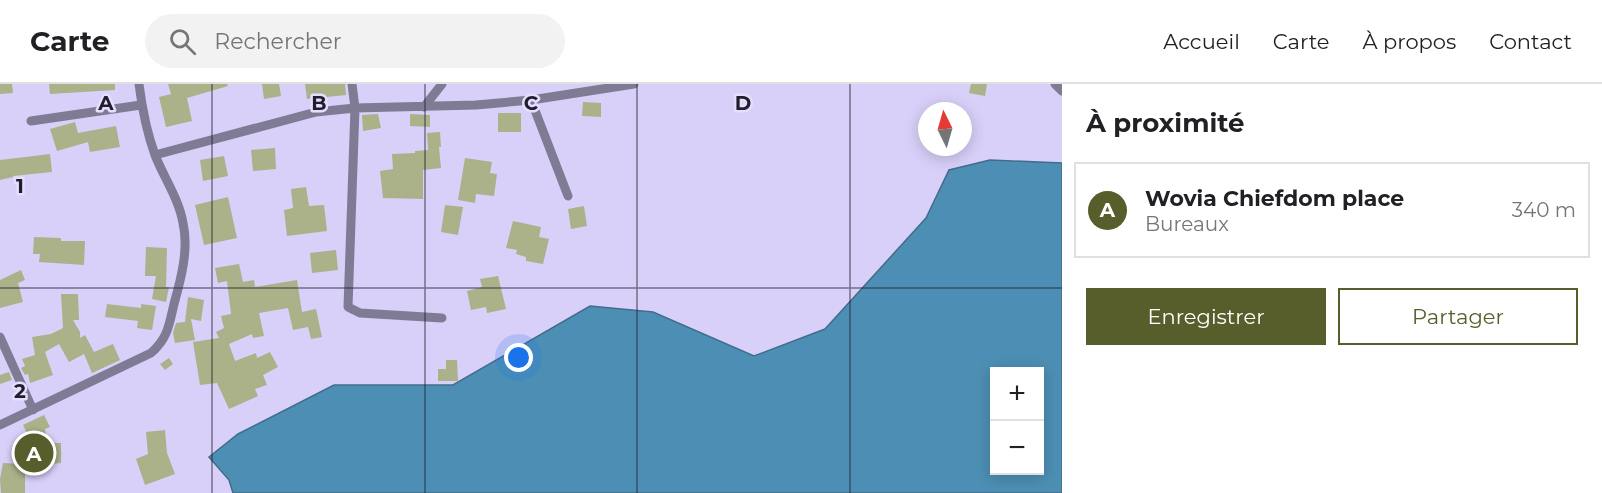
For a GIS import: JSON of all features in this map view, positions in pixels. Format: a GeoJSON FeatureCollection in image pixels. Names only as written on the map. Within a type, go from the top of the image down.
{"type":"FeatureCollection","features":[{"type":"Feature","properties":{"kind":"street"},"geometry":{"type":"LineString","coordinates":[[0,425],[151,353],[162,343],[180,284],[184,252],[184,223],[155,155],[141,105],[138,84]]}},
{"type":"Feature","properties":{"kind":"street"},"geometry":{"type":"LineString","coordinates":[[352,84],[354,108],[348,307],[360,313],[442,318]]}},
{"type":"Feature","properties":{"kind":"street"},"geometry":{"type":"LineString","coordinates":[[424,107],[442,84]]}},
{"type":"Feature","properties":{"kind":"street"},"geometry":{"type":"LineString","coordinates":[[155,155],[316,112],[354,108],[424,107],[531,100],[634,84]]}},
{"type":"Feature","properties":{"kind":"street"},"geometry":{"type":"LineString","coordinates":[[1055,84],[1062,91]]}},
{"type":"Feature","properties":{"kind":"street"},"geometry":{"type":"LineString","coordinates":[[531,100],[568,196]]}},
{"type":"Feature","properties":{"kind":"street"},"geometry":{"type":"LineString","coordinates":[[31,121],[141,105]]}},
{"type":"Feature","properties":{"kind":"street"},"geometry":{"type":"LineString","coordinates":[[0,337],[33,410]]}},
{"type":"Feature","properties":{"kind":"water"},"geometry":{"type":"Polygon","coordinates":[[[990,160],[1062,163],[1062,493],[233,493],[229,480],[209,457],[238,434],[334,385],[453,385],[590,306],[653,312],[754,356],[825,329],[926,218],[949,170],[990,160]]]}},
{"type":"Feature","properties":{"kind":"building"},"geometry":{"type":"Polygon","coordinates":[[[0,84],[12,84],[13,93],[0,94],[0,84]]]}},
{"type":"Feature","properties":{"kind":"building"},"geometry":{"type":"Polygon","coordinates":[[[49,84],[115,84],[115,90],[50,94],[49,84]]]}},
{"type":"Feature","properties":{"kind":"building"},"geometry":{"type":"Polygon","coordinates":[[[168,84],[227,84],[228,86],[187,98],[192,121],[166,127],[159,97],[171,94],[168,84]]]}},
{"type":"Feature","properties":{"kind":"building"},"geometry":{"type":"Polygon","coordinates":[[[262,84],[279,84],[281,96],[264,99],[262,84]]]}},
{"type":"Feature","properties":{"kind":"building"},"geometry":{"type":"Polygon","coordinates":[[[305,84],[345,84],[346,95],[307,99],[305,84]]]}},
{"type":"Feature","properties":{"kind":"building"},"geometry":{"type":"Polygon","coordinates":[[[971,84],[987,84],[985,96],[969,93],[971,84]]]}},
{"type":"Feature","properties":{"kind":"building"},"geometry":{"type":"Polygon","coordinates":[[[583,102],[601,103],[601,117],[582,116],[583,102]]]}},
{"type":"Feature","properties":{"kind":"building"},"geometry":{"type":"Polygon","coordinates":[[[498,113],[521,113],[521,132],[498,132],[498,113]]]}},
{"type":"Feature","properties":{"kind":"building"},"geometry":{"type":"Polygon","coordinates":[[[378,114],[381,128],[363,131],[362,115],[378,114]]]}},
{"type":"Feature","properties":{"kind":"building"},"geometry":{"type":"Polygon","coordinates":[[[410,114],[430,115],[430,127],[410,126],[410,114]]]}},
{"type":"Feature","properties":{"kind":"building"},"geometry":{"type":"Polygon","coordinates":[[[75,122],[78,133],[116,126],[120,147],[90,152],[88,142],[57,151],[50,129],[75,122]]]}},
{"type":"Feature","properties":{"kind":"building"},"geometry":{"type":"Polygon","coordinates":[[[440,132],[441,168],[423,170],[423,199],[383,198],[380,171],[393,169],[392,154],[428,150],[427,133],[440,132]]]}},
{"type":"Feature","properties":{"kind":"building"},"geometry":{"type":"Polygon","coordinates":[[[275,148],[276,169],[253,171],[251,150],[275,148]]]}},
{"type":"Feature","properties":{"kind":"building"},"geometry":{"type":"Polygon","coordinates":[[[50,154],[52,172],[13,176],[0,180],[0,160],[50,154]]]}},
{"type":"Feature","properties":{"kind":"building"},"geometry":{"type":"Polygon","coordinates":[[[224,156],[228,176],[203,181],[200,160],[224,156]]]}},
{"type":"Feature","properties":{"kind":"building"},"geometry":{"type":"Polygon","coordinates":[[[465,158],[492,162],[490,173],[497,174],[494,196],[476,194],[475,203],[458,200],[465,158]]]}},
{"type":"Feature","properties":{"kind":"building"},"geometry":{"type":"Polygon","coordinates":[[[306,187],[309,206],[324,205],[327,231],[287,236],[284,210],[293,208],[291,189],[306,187]]]}},
{"type":"Feature","properties":{"kind":"building"},"geometry":{"type":"Polygon","coordinates":[[[228,197],[237,238],[204,245],[195,205],[228,197]]]}},
{"type":"Feature","properties":{"kind":"building"},"geometry":{"type":"Polygon","coordinates":[[[445,205],[463,207],[458,235],[441,232],[445,205]]]}},
{"type":"Feature","properties":{"kind":"building"},"geometry":{"type":"Polygon","coordinates":[[[584,206],[587,226],[571,229],[568,209],[584,206]]]}},
{"type":"Feature","properties":{"kind":"building"},"geometry":{"type":"Polygon","coordinates":[[[513,221],[541,227],[539,237],[549,239],[543,264],[526,261],[526,257],[516,254],[517,250],[506,248],[513,221]]]}},
{"type":"Feature","properties":{"kind":"building"},"geometry":{"type":"Polygon","coordinates":[[[34,237],[61,238],[61,241],[85,241],[84,265],[39,262],[40,254],[33,254],[34,237]]]}},
{"type":"Feature","properties":{"kind":"building"},"geometry":{"type":"Polygon","coordinates":[[[146,247],[167,248],[166,287],[169,287],[166,302],[152,299],[156,276],[145,276],[146,247]]]}},
{"type":"Feature","properties":{"kind":"building"},"geometry":{"type":"Polygon","coordinates":[[[336,250],[338,270],[312,273],[310,253],[336,250]]]}},
{"type":"Feature","properties":{"kind":"building"},"geometry":{"type":"Polygon","coordinates":[[[239,264],[243,282],[254,280],[255,287],[297,280],[302,312],[316,309],[322,337],[311,339],[308,327],[293,330],[288,308],[259,313],[264,336],[253,338],[252,334],[229,344],[235,361],[256,353],[257,358],[270,352],[278,367],[263,375],[267,385],[255,389],[258,396],[229,409],[217,383],[200,385],[193,342],[219,338],[216,332],[224,328],[221,316],[231,314],[227,281],[218,283],[215,268],[239,264]]]}},
{"type":"Feature","properties":{"kind":"building"},"geometry":{"type":"Polygon","coordinates":[[[21,270],[25,280],[18,283],[23,302],[0,308],[0,280],[21,270]]]}},
{"type":"Feature","properties":{"kind":"building"},"geometry":{"type":"Polygon","coordinates":[[[498,276],[506,309],[487,313],[486,307],[471,310],[467,291],[482,287],[480,279],[498,276]]]}},
{"type":"Feature","properties":{"kind":"building"},"geometry":{"type":"Polygon","coordinates":[[[61,294],[78,294],[79,320],[73,320],[80,332],[80,338],[85,335],[94,352],[113,344],[120,360],[92,373],[84,354],[69,362],[59,344],[45,352],[53,375],[30,383],[28,374],[25,375],[21,368],[25,366],[22,359],[35,355],[32,337],[51,334],[63,328],[61,294]]]}},
{"type":"Feature","properties":{"kind":"building"},"geometry":{"type":"Polygon","coordinates":[[[188,297],[204,300],[201,321],[191,319],[195,340],[175,343],[173,333],[176,323],[185,322],[188,297]]]}},
{"type":"Feature","properties":{"kind":"building"},"geometry":{"type":"Polygon","coordinates":[[[107,304],[141,308],[141,304],[156,306],[152,330],[137,328],[138,321],[105,317],[107,304]]]}},
{"type":"Feature","properties":{"kind":"building"},"geometry":{"type":"Polygon","coordinates":[[[169,358],[173,364],[165,370],[160,364],[169,358]]]}},
{"type":"Feature","properties":{"kind":"building"},"geometry":{"type":"Polygon","coordinates":[[[446,360],[457,360],[458,381],[438,381],[438,369],[446,369],[446,360]]]}},
{"type":"Feature","properties":{"kind":"building"},"geometry":{"type":"Polygon","coordinates":[[[9,372],[12,380],[0,384],[0,375],[9,372]]]}},
{"type":"Feature","properties":{"kind":"building"},"geometry":{"type":"Polygon","coordinates":[[[44,415],[50,427],[45,429],[47,443],[61,443],[61,463],[25,466],[25,493],[1,493],[0,479],[3,463],[21,464],[18,443],[31,441],[23,425],[44,415]]]}},
{"type":"Feature","properties":{"kind":"building"},"geometry":{"type":"Polygon","coordinates":[[[165,430],[167,453],[175,474],[145,485],[136,459],[148,454],[146,432],[165,430]]]}},
{"type":"Feature","properties":{"kind":"place","name":"Wovia Chiefdom place"},"geometry":{"type":"Point","coordinates":[34,453]}}]}
